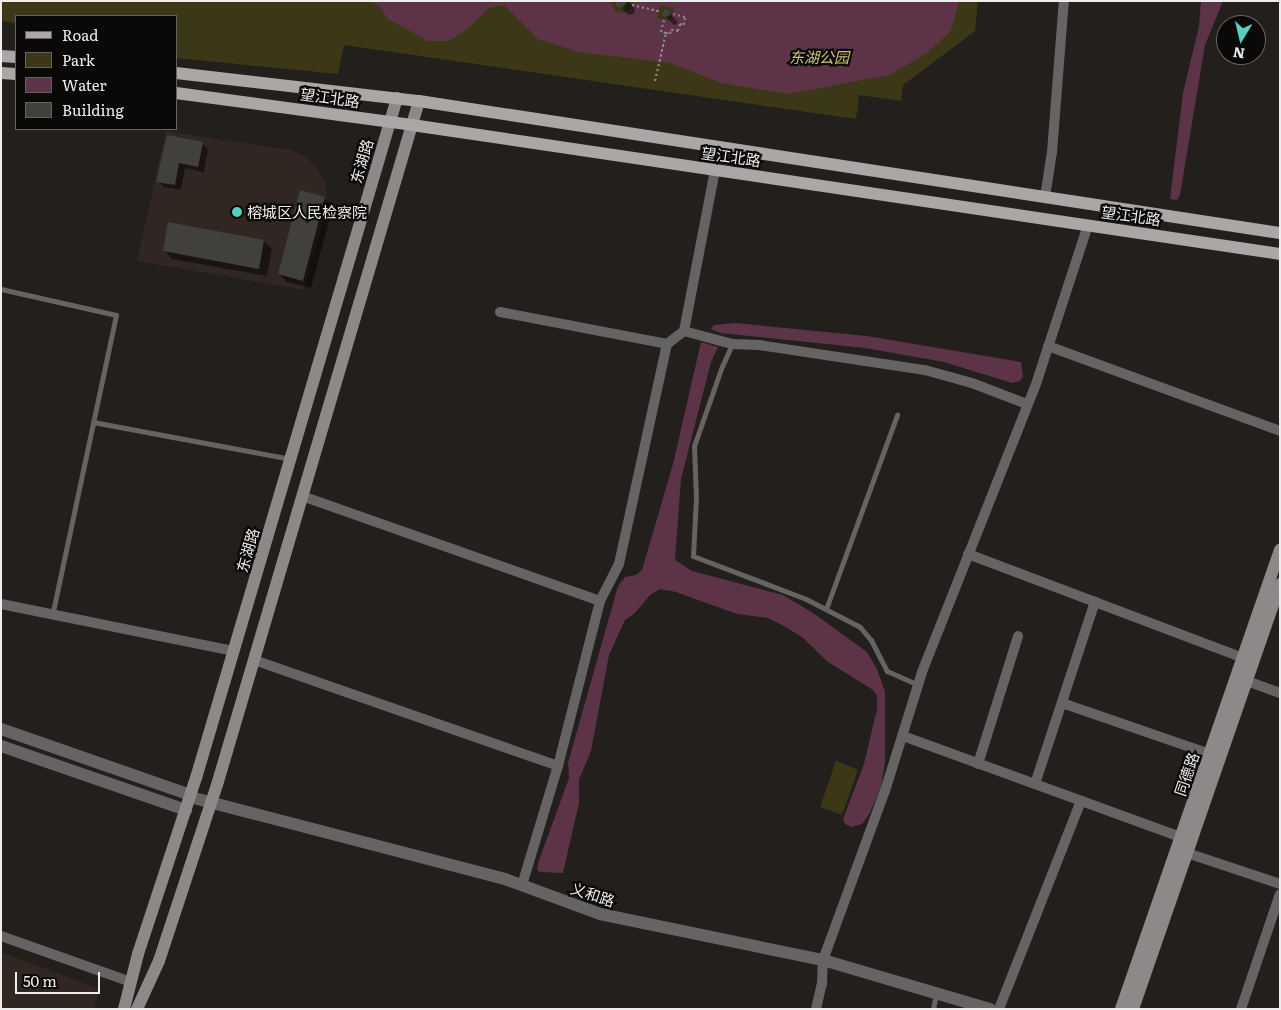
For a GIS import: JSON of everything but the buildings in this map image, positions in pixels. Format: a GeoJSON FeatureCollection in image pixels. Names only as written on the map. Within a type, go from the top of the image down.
{"type":"FeatureCollection","features":[{"type":"Feature","properties":{"kind":"main road"},"geometry":{"type":"LineString","coordinates":[[1,56],[15,57]]}},
{"type":"Feature","properties":{"kind":"main road"},"geometry":{"type":"LineString","coordinates":[[1,73],[15,74]]}},
{"type":"Feature","properties":{"kind":"main road","name":"望江北路"},"geometry":{"type":"LineString","coordinates":[[178,73],[419,101],[1280,233]]}},
{"type":"Feature","properties":{"kind":"main road","name":"望江北路"},"geometry":{"type":"LineString","coordinates":[[178,93],[412,125],[1280,254]]}},
{"type":"Feature","properties":{"kind":"main road","name":"东湖路"},"geometry":{"type":"LineString","coordinates":[[124,1009],[234,651],[397,98]]}},
{"type":"Feature","properties":{"kind":"main road"},"geometry":{"type":"LineString","coordinates":[[137,1009],[159,961],[212,803],[419,101]]}},
{"type":"Feature","properties":{"kind":"main road","name":"同德路"},"geometry":{"type":"LineString","coordinates":[[1121,1009],[1280,550]]}},
{"type":"Feature","properties":{"kind":"main road","name":"同德路"},"geometry":{"type":"LineString","coordinates":[[1133,1009],[1280,584]]}},
{"type":"Feature","properties":{"kind":"street"},"geometry":{"type":"LineString","coordinates":[[1045,197],[1052,152],[1064,1]]}},
{"type":"Feature","properties":{"kind":"street"},"geometry":{"type":"LineString","coordinates":[[522,885],[558,766],[600,601],[619,564],[667,344],[684,331],[715,170]]}},
{"type":"Feature","properties":{"kind":"street"},"geometry":{"type":"LineString","coordinates":[[816,1009],[822,984],[823,960],[903,736],[918,685],[1027,404],[1088,225]]}},
{"type":"Feature","properties":{"kind":"street"},"geometry":{"type":"LineString","coordinates":[[500,312],[667,344]]}},
{"type":"Feature","properties":{"kind":"street"},"geometry":{"type":"LineString","coordinates":[[684,331],[732,344],[759,345],[924,370],[972,383],[1027,404]]}},
{"type":"Feature","properties":{"kind":"street"},"geometry":{"type":"LineString","coordinates":[[1048,346],[1280,431]]}},
{"type":"Feature","properties":{"kind":"street"},"geometry":{"type":"LineString","coordinates":[[302,496],[600,601]]}},
{"type":"Feature","properties":{"kind":"street"},"geometry":{"type":"LineString","coordinates":[[968,554],[1243,658]]}},
{"type":"Feature","properties":{"kind":"street"},"geometry":{"type":"LineString","coordinates":[[1035,784],[1095,602]]}},
{"type":"Feature","properties":{"kind":"street"},"geometry":{"type":"LineString","coordinates":[[1,604],[234,651]]}},
{"type":"Feature","properties":{"kind":"street"},"geometry":{"type":"LineString","coordinates":[[978,764],[1018,636]]}},
{"type":"Feature","properties":{"kind":"street"},"geometry":{"type":"LineString","coordinates":[[254,660],[558,766]]}},
{"type":"Feature","properties":{"kind":"street"},"geometry":{"type":"LineString","coordinates":[[1247,681],[1280,693]]}},
{"type":"Feature","properties":{"kind":"street"},"geometry":{"type":"LineString","coordinates":[[1062,702],[1210,754]]}},
{"type":"Feature","properties":{"kind":"street","name":"义和路"},"geometry":{"type":"LineString","coordinates":[[1,729],[212,803],[522,885],[577,907],[622,920],[823,960],[990,1009]]}},
{"type":"Feature","properties":{"kind":"street"},"geometry":{"type":"LineString","coordinates":[[903,736],[1181,837]]}},
{"type":"Feature","properties":{"kind":"street"},"geometry":{"type":"LineString","coordinates":[[1,746],[186,810]]}},
{"type":"Feature","properties":{"kind":"street"},"geometry":{"type":"LineString","coordinates":[[999,1009],[1081,801]]}},
{"type":"Feature","properties":{"kind":"street"},"geometry":{"type":"LineString","coordinates":[[1187,853],[1280,884]]}},
{"type":"Feature","properties":{"kind":"street"},"geometry":{"type":"LineString","coordinates":[[1241,1009],[1280,894]]}},
{"type":"Feature","properties":{"kind":"street"},"geometry":{"type":"LineString","coordinates":[[1,936],[131,982]]}},
{"type":"Feature","properties":{"kind":"lane"},"geometry":{"type":"LineString","coordinates":[[1,289],[116,315],[52,615]]}},
{"type":"Feature","properties":{"kind":"lane"},"geometry":{"type":"LineString","coordinates":[[732,344],[722,366],[694,446],[696,497],[693,556],[806,599],[860,627],[871,640],[882,665],[890,674],[918,685]]}},
{"type":"Feature","properties":{"kind":"lane"},"geometry":{"type":"LineString","coordinates":[[826,609],[896,415]]}},
{"type":"Feature","properties":{"kind":"lane"},"geometry":{"type":"LineString","coordinates":[[94,422],[290,459]]}},
{"type":"Feature","properties":{"kind":"lane"},"geometry":{"type":"LineString","coordinates":[[934,1009],[936,992]]}},
{"type":"Feature","properties":{"kind":"path"},"geometry":{"type":"LineString","coordinates":[[632,5],[659,11]]}},
{"type":"Feature","properties":{"kind":"path"},"geometry":{"type":"LineString","coordinates":[[664,20],[661,32],[670,34],[671,30],[678,31],[680,24],[684,25],[685,17],[673,14]]}},
{"type":"Feature","properties":{"kind":"path"},"geometry":{"type":"LineString","coordinates":[[655,81],[666,33]]}},
{"type":"Feature","properties":{"kind":"shaded area","name":"榕城区人民检察院"},"geometry":{"type":"Polygon","coordinates":[[[166,131],[291,150],[305,156],[317,168],[325,183],[328,200],[304,290],[137,261],[166,131]]]}},
{"type":"Feature","properties":{"kind":"shaded area"},"geometry":{"type":"Polygon","coordinates":[[[1,952],[99,989],[94,1009],[1,1009],[1,952]]]}},
{"type":"Feature","properties":{"kind":"green space","name":"东湖公园"},"geometry":{"type":"Polygon","coordinates":[[[1,1],[978,1],[975,31],[903,85],[901,101],[859,95],[856,119],[344,45],[338,74],[178,58],[178,15],[15,15],[15,23],[1,21],[1,1]]]}},
{"type":"Feature","properties":{"kind":"green space"},"geometry":{"type":"Polygon","coordinates":[[[836,761],[858,770],[842,815],[820,807],[836,761]]]}},
{"type":"Feature","properties":{"kind":"water"},"geometry":{"type":"Polygon","coordinates":[[[371,1],[610,1],[615,11],[624,13],[632,7],[633,1],[959,1],[951,31],[926,54],[889,75],[788,94],[721,83],[670,63],[578,52],[538,39],[504,5],[489,8],[470,27],[448,41],[428,41],[388,19],[380,7],[371,1]],[[660,5],[657,18],[671,21],[674,8],[660,5]]]}},
{"type":"Feature","properties":{"kind":"water"},"geometry":{"type":"Polygon","coordinates":[[[1201,1],[1223,1],[1205,45],[1180,195],[1177,200],[1170,199],[1183,93],[1199,26],[1201,1]]]}},
{"type":"Feature","properties":{"kind":"water"},"geometry":{"type":"Polygon","coordinates":[[[735,323],[867,336],[1021,362],[1023,376],[1020,381],[1012,383],[944,362],[865,348],[720,333],[711,329],[714,325],[735,323]]]}},
{"type":"Feature","properties":{"kind":"water"},"geometry":{"type":"Polygon","coordinates":[[[701,342],[718,347],[711,362],[681,479],[675,560],[692,571],[783,595],[813,613],[867,652],[877,669],[885,692],[885,762],[881,787],[870,813],[862,824],[852,827],[845,824],[843,819],[864,764],[877,709],[877,696],[873,690],[828,662],[802,637],[768,618],[737,614],[676,592],[660,589],[650,595],[635,613],[625,620],[609,655],[591,751],[579,780],[579,803],[563,873],[540,872],[537,870],[538,863],[569,778],[568,763],[618,586],[625,577],[636,575],[642,570],[673,464],[701,342]]]}},
{"type":"Feature","properties":{"kind":"place","name":"榕城区人民检察院"},"geometry":{"type":"Point","coordinates":[237,212]}}]}
